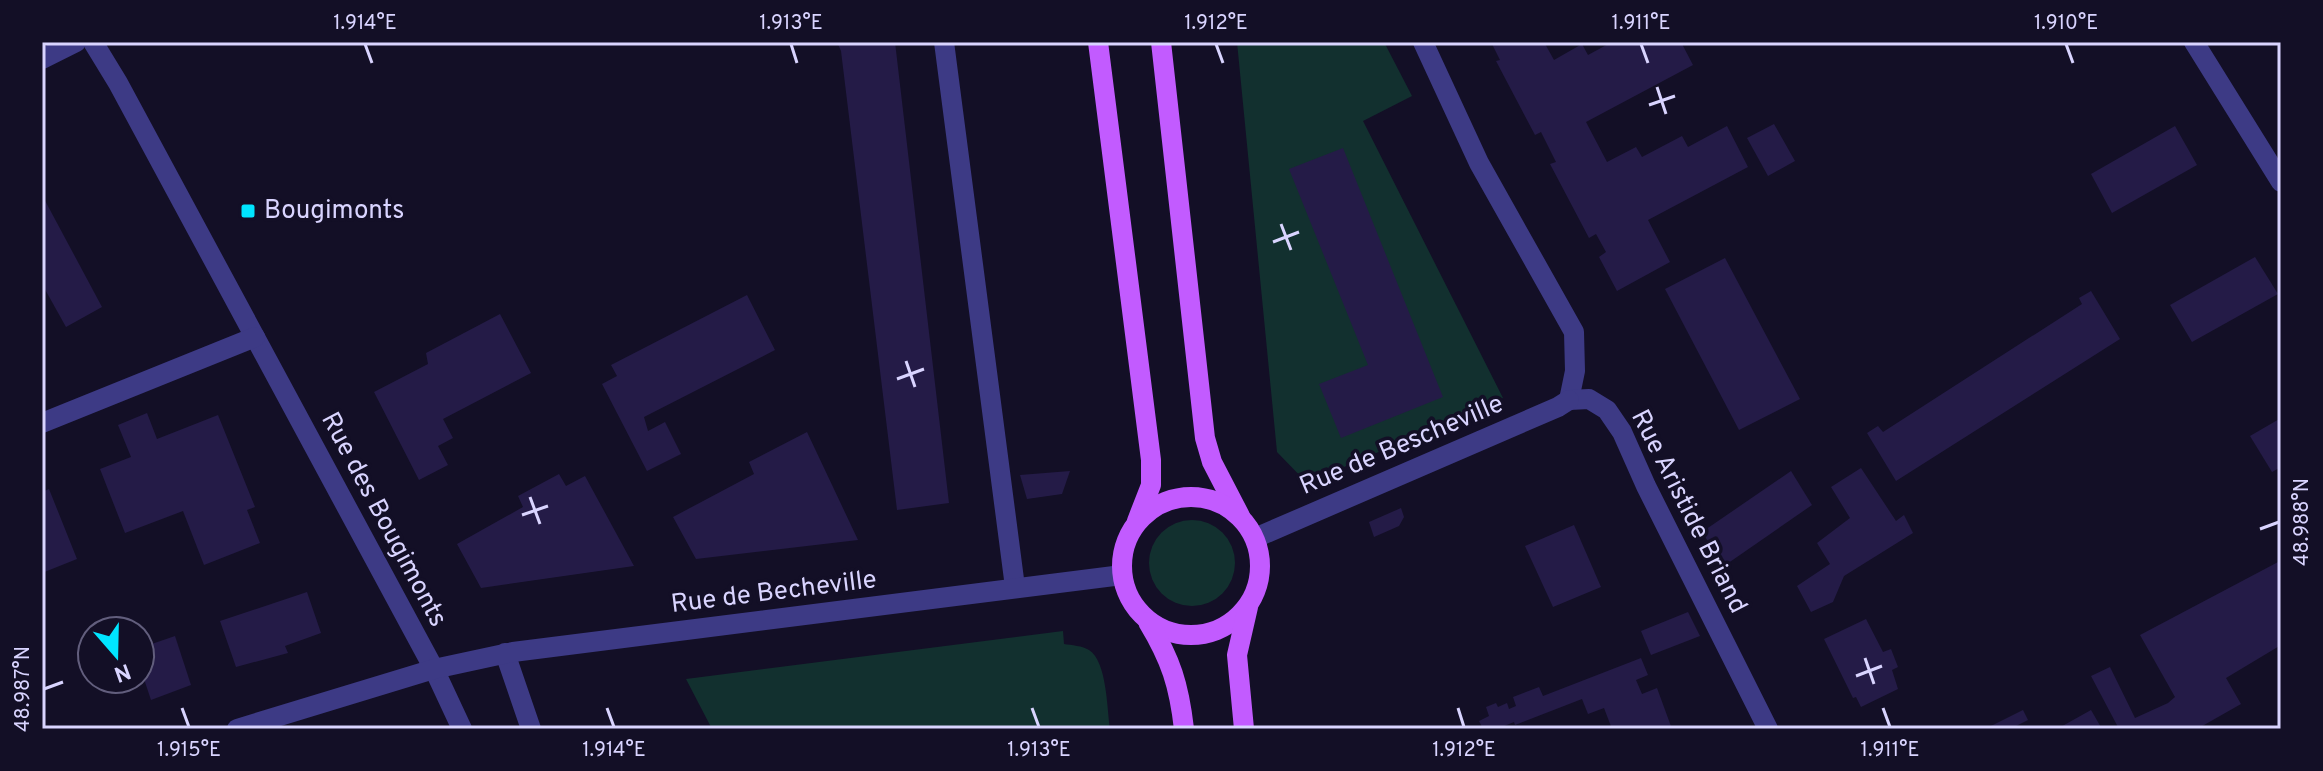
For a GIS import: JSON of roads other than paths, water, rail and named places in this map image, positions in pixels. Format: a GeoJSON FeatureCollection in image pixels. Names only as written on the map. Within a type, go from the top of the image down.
{"type":"FeatureCollection","features":[{"type":"Feature","properties":{"kind":"main road"},"geometry":{"type":"LineString","coordinates":[[1098,42],[1151,460],[1151,485],[1122,556],[1122,575],[1133,604],[1164,649],[1177,681],[1184,729]]}},
{"type":"Feature","properties":{"kind":"main road"},"geometry":{"type":"LineString","coordinates":[[1161,42],[1205,438],[1212,462],[1255,538],[1260,568],[1237,655],[1244,729]]}},
{"type":"Feature","properties":{"kind":"main road"},"geometry":{"type":"LineString","coordinates":[[1137,521],[1169,500],[1188,497],[1215,502],[1240,516]]}},
{"type":"Feature","properties":{"kind":"main road"},"geometry":{"type":"LineString","coordinates":[[1146,619],[1182,635],[1201,635],[1220,629],[1236,619],[1249,604]]}},
{"type":"Feature","properties":{"kind":"street"},"geometry":{"type":"LineString","coordinates":[[42,59],[76,42]]}},
{"type":"Feature","properties":{"kind":"street","name":"Rue des Bougimonts"},"geometry":{"type":"LineString","coordinates":[[93,42],[125,95],[434,669],[462,729]]}},
{"type":"Feature","properties":{"kind":"street"},"geometry":{"type":"LineString","coordinates":[[944,42],[1015,587]]}},
{"type":"Feature","properties":{"kind":"street"},"geometry":{"type":"LineString","coordinates":[[1423,42],[1479,163],[1574,332],[1575,371],[1569,400]]}},
{"type":"Feature","properties":{"kind":"street"},"geometry":{"type":"LineString","coordinates":[[2194,42],[2281,182]]}},
{"type":"Feature","properties":{"kind":"street"},"geometry":{"type":"LineString","coordinates":[[42,423],[255,337]]}},
{"type":"Feature","properties":{"kind":"street","name":"Rue Aristide Briand"},"geometry":{"type":"LineString","coordinates":[[1569,400],[1589,399],[1607,410],[1622,432],[1768,729]]}},
{"type":"Feature","properties":{"kind":"street","name":"Rue de Bescheville"},"geometry":{"type":"LineString","coordinates":[[1255,538],[1569,400]]}},
{"type":"Feature","properties":{"kind":"street","name":"Rue de Becheville"},"geometry":{"type":"LineString","coordinates":[[237,729],[434,669],[505,653],[1122,575]]}},
{"type":"Feature","properties":{"kind":"street"},"geometry":{"type":"LineString","coordinates":[[505,653],[531,729]]}},
{"type":"Feature","properties":{"kind":"place","name":"Bougimonts"},"geometry":{"type":"Point","coordinates":[248,211]}}]}
